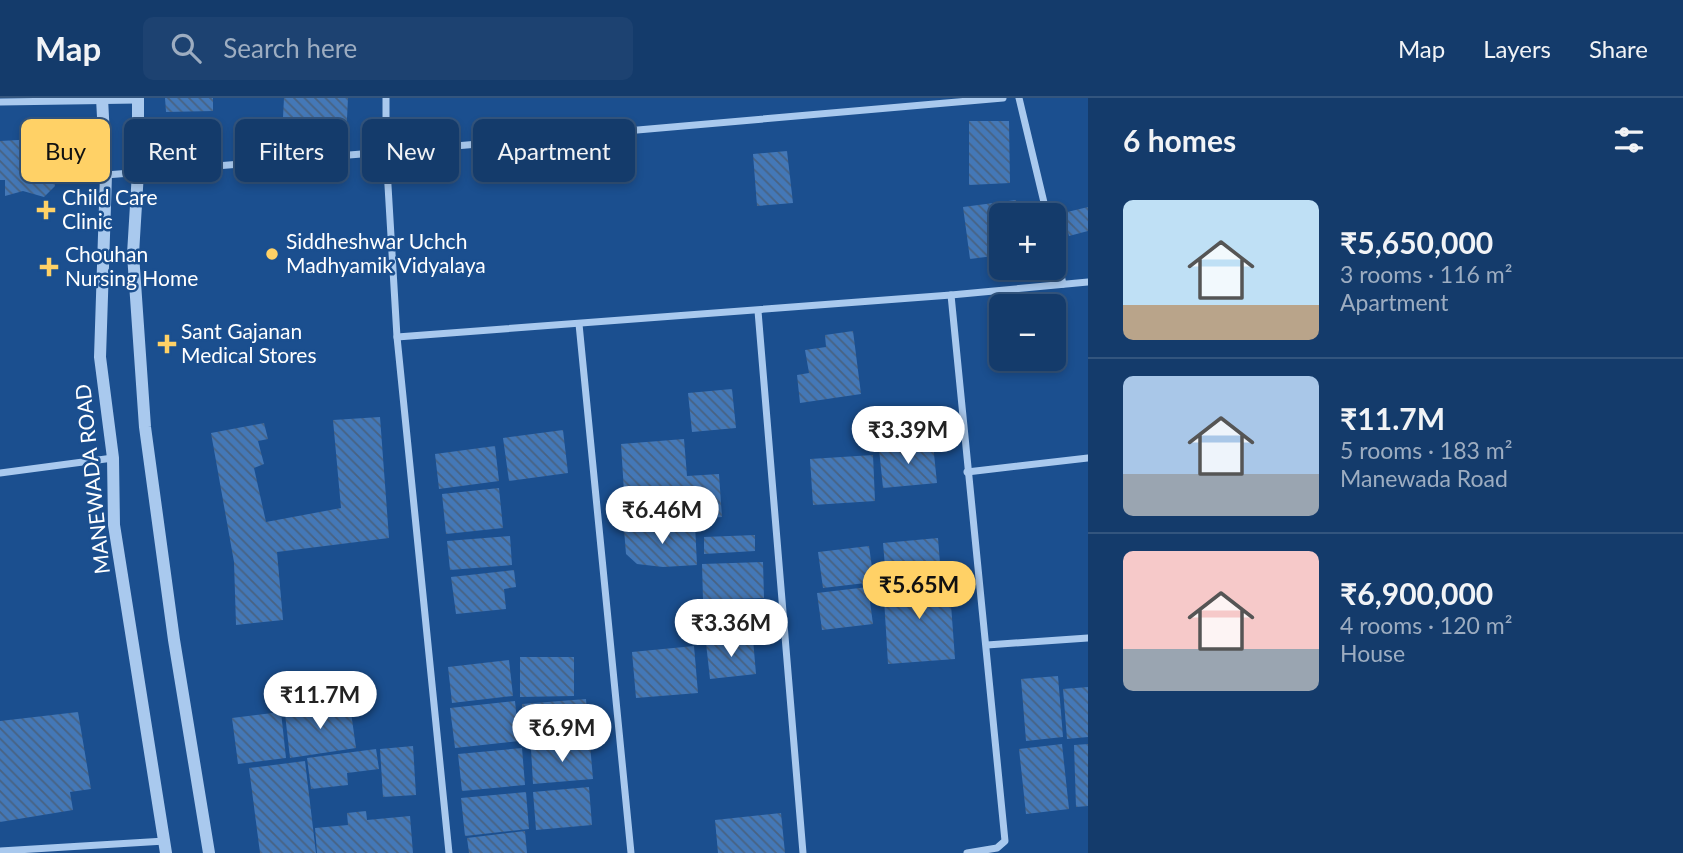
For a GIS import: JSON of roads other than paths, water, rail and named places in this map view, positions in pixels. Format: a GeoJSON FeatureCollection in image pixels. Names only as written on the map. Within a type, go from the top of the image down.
{"type":"FeatureCollection","features":[{"type":"Feature","properties":{"kind":"street"},"geometry":{"type":"LineString","coordinates":[[386,98],[386,119]]}},
{"type":"Feature","properties":{"kind":"street"},"geometry":{"type":"LineString","coordinates":[[459,146],[1003,98]]}},
{"type":"Feature","properties":{"kind":"street"},"geometry":{"type":"LineString","coordinates":[[1019,98],[1044,203]]}},
{"type":"Feature","properties":{"kind":"street","name":"MANEWADA ROAD"},"geometry":{"type":"LineString","coordinates":[[102,99],[103,119]]}},
{"type":"Feature","properties":{"kind":"street"},"geometry":{"type":"LineString","coordinates":[[0,102],[138,99],[138,119]]}},
{"type":"Feature","properties":{"kind":"street"},"geometry":{"type":"LineString","coordinates":[[221,165],[362,154]]}},
{"type":"Feature","properties":{"kind":"street","name":"MANEWADA ROAD"},"geometry":{"type":"LineString","coordinates":[[106,182],[100,357],[113,458],[114,525],[165,847]]}},
{"type":"Feature","properties":{"kind":"street"},"geometry":{"type":"LineString","coordinates":[[137,182],[133,254],[145,427],[174,640],[209,853]]}},
{"type":"Feature","properties":{"kind":"street"},"geometry":{"type":"LineString","coordinates":[[388,182],[397,337],[449,853]]}},
{"type":"Feature","properties":{"kind":"street"},"geometry":{"type":"LineString","coordinates":[[1062,280],[1063,284]]}},
{"type":"Feature","properties":{"kind":"street"},"geometry":{"type":"LineString","coordinates":[[397,337],[758,311],[1088,282]]}},
{"type":"Feature","properties":{"kind":"street"},"geometry":{"type":"LineString","coordinates":[[951,295],[1005,841],[997,849],[967,853]]}},
{"type":"Feature","properties":{"kind":"street"},"geometry":{"type":"LineString","coordinates":[[758,311],[803,853]]}},
{"type":"Feature","properties":{"kind":"street"},"geometry":{"type":"LineString","coordinates":[[579,324],[631,853]]}},
{"type":"Feature","properties":{"kind":"street"},"geometry":{"type":"LineString","coordinates":[[0,473],[113,458]]}},
{"type":"Feature","properties":{"kind":"street"},"geometry":{"type":"LineString","coordinates":[[967,472],[1088,458]]}},
{"type":"Feature","properties":{"kind":"street"},"geometry":{"type":"LineString","coordinates":[[986,645],[1088,638]]}},
{"type":"Feature","properties":{"kind":"street"},"geometry":{"type":"LineString","coordinates":[[0,851],[165,847]]}},
{"type":"Feature","properties":{"kind":"place","name":"Child Care Clinic"},"geometry":{"type":"Point","coordinates":[46,210]}},
{"type":"Feature","properties":{"kind":"place","name":"Siddheshwar Uchch Madhyamik Vidyalaya"},"geometry":{"type":"Point","coordinates":[272,254]}},
{"type":"Feature","properties":{"kind":"place","name":"Chouhan Nursing Home"},"geometry":{"type":"Point","coordinates":[49,267]}},
{"type":"Feature","properties":{"kind":"place","name":"Sant Gajanan Medical Stores"},"geometry":{"type":"Point","coordinates":[167,344]}}]}
